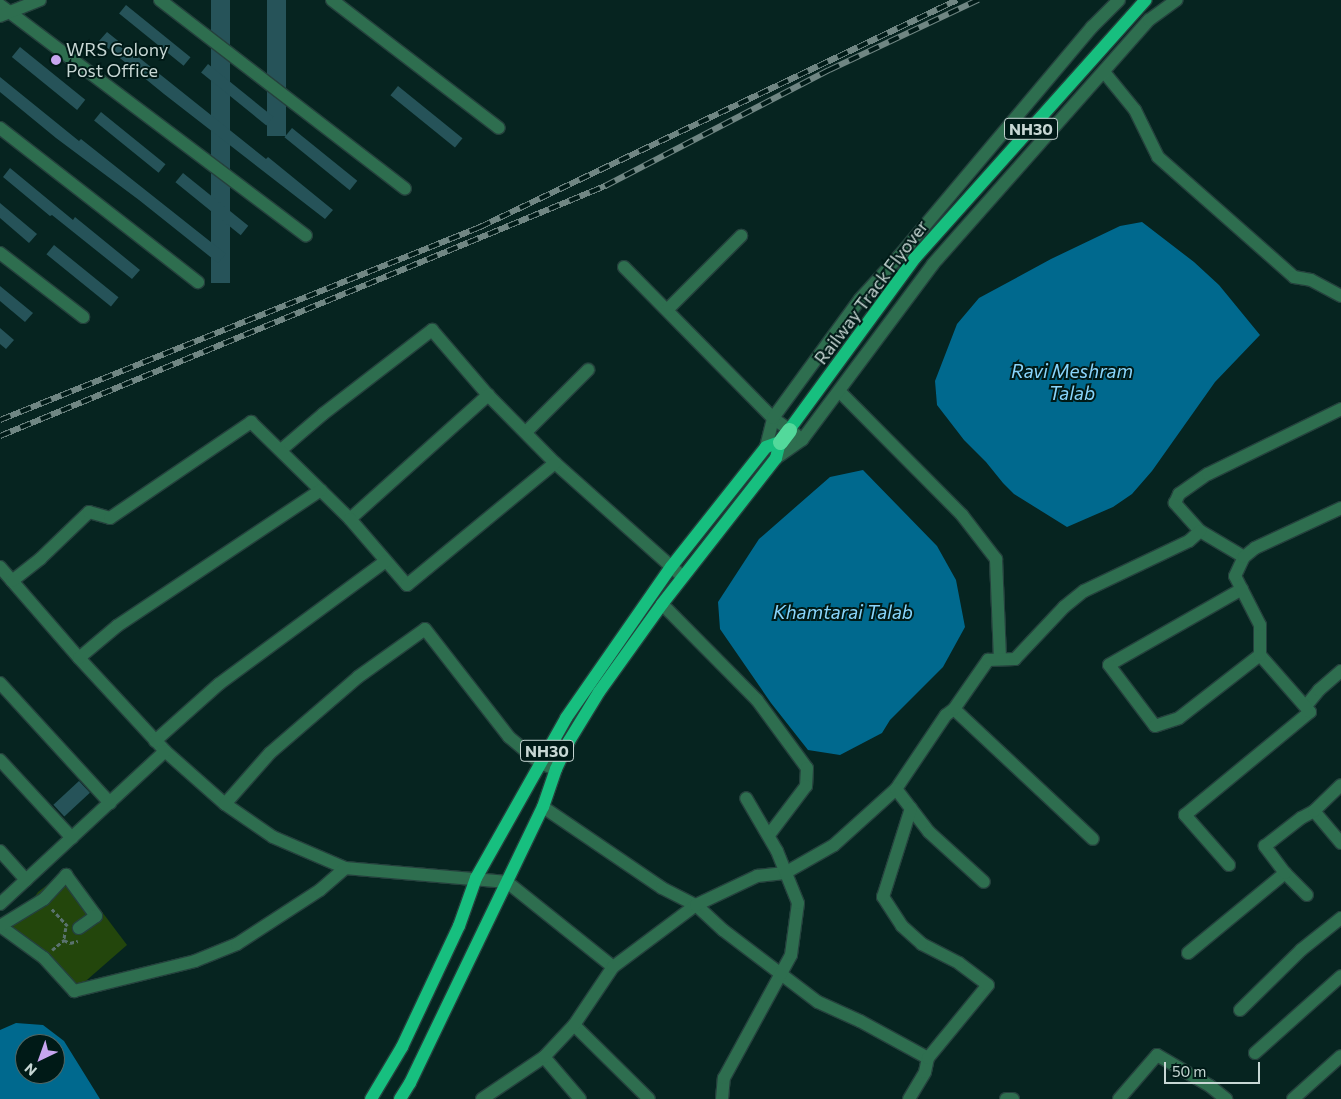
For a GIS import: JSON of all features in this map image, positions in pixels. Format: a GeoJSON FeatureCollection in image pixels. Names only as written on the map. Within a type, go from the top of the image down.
{"type":"FeatureCollection","features":[{"type":"Feature","properties":{"kind":"main road","name":"Railway Track Flyover"},"geometry":{"type":"LineString","coordinates":[[778,440],[915,258],[1146,0]]}},
{"type":"Feature","properties":{"kind":"main road","name":"NH30"},"geometry":{"type":"LineString","coordinates":[[400,1099],[419,1066],[543,807],[556,768],[569,741],[599,692],[662,604],[776,458],[778,440]]}},
{"type":"Feature","properties":{"kind":"main road","name":"NH30"},"geometry":{"type":"LineString","coordinates":[[371,1099],[402,1047],[459,926],[476,878],[524,797],[540,763],[566,718],[671,567],[778,440]]}},
{"type":"Feature","properties":{"kind":"street"},"geometry":{"type":"LineString","coordinates":[[3,11],[40,0]]}},
{"type":"Feature","properties":{"kind":"street"},"geometry":{"type":"LineString","coordinates":[[160,0],[404,189]]}},
{"type":"Feature","properties":{"kind":"street"},"geometry":{"type":"LineString","coordinates":[[332,0],[499,128]]}},
{"type":"Feature","properties":{"kind":"street"},"geometry":{"type":"LineString","coordinates":[[778,440],[773,418],[860,299],[900,255],[1092,27],[1118,0]]}},
{"type":"Feature","properties":{"kind":"street"},"geometry":{"type":"LineString","coordinates":[[776,458],[802,440],[932,264],[1149,20],[1177,0]]}},
{"type":"Feature","properties":{"kind":"street"},"geometry":{"type":"LineString","coordinates":[[3,11],[306,236]]}},
{"type":"Feature","properties":{"kind":"street"},"geometry":{"type":"LineString","coordinates":[[1104,72],[1135,110],[1158,157],[1294,277],[1311,280],[1341,296]]}},
{"type":"Feature","properties":{"kind":"street"},"geometry":{"type":"LineString","coordinates":[[0,128],[198,282]]}},
{"type":"Feature","properties":{"kind":"street"},"geometry":{"type":"LineString","coordinates":[[668,310],[740,236]]}},
{"type":"Feature","properties":{"kind":"street"},"geometry":{"type":"LineString","coordinates":[[0,253],[83,316]]}},
{"type":"Feature","properties":{"kind":"street"},"geometry":{"type":"LineString","coordinates":[[624,268],[668,310],[773,418],[778,440]]}},
{"type":"Feature","properties":{"kind":"street"},"geometry":{"type":"LineString","coordinates":[[281,450],[432,330],[488,395],[556,463],[683,577]]}},
{"type":"Feature","properties":{"kind":"street"},"geometry":{"type":"LineString","coordinates":[[526,432],[588,370]]}},
{"type":"Feature","properties":{"kind":"street"},"geometry":{"type":"LineString","coordinates":[[839,391],[962,515],[996,558],[1000,659]]}},
{"type":"Feature","properties":{"kind":"street"},"geometry":{"type":"LineString","coordinates":[[350,519],[488,395]]}},
{"type":"Feature","properties":{"kind":"street"},"geometry":{"type":"LineString","coordinates":[[1244,557],[1200,530],[1175,503],[1179,494],[1208,474],[1341,409]]}},
{"type":"Feature","properties":{"kind":"street"},"geometry":{"type":"LineString","coordinates":[[12,580],[40,558],[89,512],[110,518],[251,422],[350,519],[407,585],[556,463]]}},
{"type":"Feature","properties":{"kind":"street"},"geometry":{"type":"LineString","coordinates":[[778,440],[802,440]]}},
{"type":"Feature","properties":{"kind":"street"},"geometry":{"type":"LineString","coordinates":[[79,658],[116,626],[322,490]]}},
{"type":"Feature","properties":{"kind":"street"},"geometry":{"type":"LineString","coordinates":[[1229,865],[1185,815],[1310,712],[1260,655],[1260,625],[1235,576],[1244,557],[1256,548],[1341,508]]}},
{"type":"Feature","properties":{"kind":"street"},"geometry":{"type":"LineString","coordinates":[[482,1099],[544,1057],[574,1025],[613,967],[696,905],[757,876],[785,873],[834,846],[896,789],[946,714],[954,709],[988,660],[1015,660],[1064,607],[1084,591],[1188,541],[1200,530]]}},
{"type":"Feature","properties":{"kind":"street"},"geometry":{"type":"LineString","coordinates":[[155,741],[220,684],[386,561]]}},
{"type":"Feature","properties":{"kind":"street"},"geometry":{"type":"LineString","coordinates":[[0,567],[79,658],[165,751],[225,804],[273,837],[345,868],[507,882],[613,967]]}},
{"type":"Feature","properties":{"kind":"street"},"geometry":{"type":"LineString","coordinates":[[1242,589],[1109,665],[1155,726],[1179,718],[1260,655]]}},
{"type":"Feature","properties":{"kind":"street"},"geometry":{"type":"LineString","coordinates":[[662,604],[757,700],[807,768],[806,786],[769,835]]}},
{"type":"Feature","properties":{"kind":"street"},"geometry":{"type":"LineString","coordinates":[[225,804],[270,753],[358,677],[425,629],[509,737],[540,763],[556,768]]}},
{"type":"Feature","properties":{"kind":"street"},"geometry":{"type":"LineString","coordinates":[[1306,706],[1319,690],[1341,671]]}},
{"type":"Feature","properties":{"kind":"street"},"geometry":{"type":"LineString","coordinates":[[0,683],[110,803]]}},
{"type":"Feature","properties":{"kind":"street"},"geometry":{"type":"LineString","coordinates":[[954,709],[1093,840]]}},
{"type":"Feature","properties":{"kind":"street"},"geometry":{"type":"LineString","coordinates":[[0,904],[165,751]]}},
{"type":"Feature","properties":{"kind":"street"},"geometry":{"type":"LineString","coordinates":[[0,760],[72,838]]}},
{"type":"Feature","properties":{"kind":"street"},"geometry":{"type":"LineString","coordinates":[[1307,895],[1285,873],[1265,846],[1301,818],[1314,811],[1341,785]]}},
{"type":"Feature","properties":{"kind":"street"},"geometry":{"type":"LineString","coordinates":[[896,789],[928,832],[984,882]]}},
{"type":"Feature","properties":{"kind":"street"},"geometry":{"type":"LineString","coordinates":[[722,1099],[724,1078],[782,975],[791,955],[798,903],[769,835],[746,798]]}},
{"type":"Feature","properties":{"kind":"street"},"geometry":{"type":"LineString","coordinates":[[543,807],[662,888],[696,905],[722,930],[818,1002],[860,1021],[928,1058]]}},
{"type":"Feature","properties":{"kind":"street"},"geometry":{"type":"LineString","coordinates":[[909,1099],[925,1072],[928,1058],[988,985],[959,963],[922,944],[902,926],[883,896],[911,808]]}},
{"type":"Feature","properties":{"kind":"street"},"geometry":{"type":"LineString","coordinates":[[1314,811],[1341,843]]}},
{"type":"Feature","properties":{"kind":"street"},"geometry":{"type":"LineString","coordinates":[[0,850],[26,880]]}},
{"type":"Feature","properties":{"kind":"street"},"geometry":{"type":"LineString","coordinates":[[72,928],[96,916],[66,875],[44,899],[0,926],[44,958],[74,991],[194,961],[237,944],[320,890],[345,868]]}},
{"type":"Feature","properties":{"kind":"street"},"geometry":{"type":"LineString","coordinates":[[1188,953],[1285,873]]}},
{"type":"Feature","properties":{"kind":"street"},"geometry":{"type":"LineString","coordinates":[[1240,1010],[1301,950],[1341,918]]}},
{"type":"Feature","properties":{"kind":"street"},"geometry":{"type":"LineString","coordinates":[[1255,1053],[1341,976]]}},
{"type":"Feature","properties":{"kind":"street"},"geometry":{"type":"LineString","coordinates":[[574,1025],[649,1099]]}},
{"type":"Feature","properties":{"kind":"street"},"geometry":{"type":"LineString","coordinates":[[1119,1099],[1157,1055],[1210,1086],[1226,1099]]}},
{"type":"Feature","properties":{"kind":"street"},"geometry":{"type":"LineString","coordinates":[[1293,1099],[1341,1056]]}},
{"type":"Feature","properties":{"kind":"street"},"geometry":{"type":"LineString","coordinates":[[544,1057],[580,1099]]}},
{"type":"Feature","properties":{"kind":"street"},"geometry":{"type":"LineString","coordinates":[[1006,1099],[1013,1099]]}},
{"type":"Feature","properties":{"kind":"path"},"geometry":{"type":"LineString","coordinates":[[44,899],[80,936],[77,942],[70,943],[64,940],[72,928]]}},
{"type":"Feature","properties":{"kind":"green space"},"geometry":{"type":"Polygon","coordinates":[[[69,868],[127,945],[72,993],[10,931],[38,892],[69,868]]]}},
{"type":"Feature","properties":{"kind":"water","name":"Ravi Meshram Talab"},"geometry":{"type":"Polygon","coordinates":[[[1142,222],[1194,262],[1219,285],[1260,335],[1215,382],[1152,471],[1132,494],[1113,507],[1067,527],[1014,494],[964,440],[937,405],[935,381],[957,324],[979,298],[1051,259],[1120,226],[1142,222]]]}},
{"type":"Feature","properties":{"kind":"water","name":"Khamtarai Talab"},"geometry":{"type":"Polygon","coordinates":[[[863,470],[937,546],[956,580],[965,627],[943,667],[890,720],[882,733],[840,755],[808,750],[771,703],[720,629],[718,602],[759,539],[830,477],[863,470]]]}},
{"type":"Feature","properties":{"kind":"water"},"geometry":{"type":"Polygon","coordinates":[[[16,1023],[43,1025],[55,1034],[15,1034],[15,1084],[65,1084],[65,1043],[100,1099],[0,1099],[0,1030],[16,1023]]]}},
{"type":"Feature","properties":{"kind":"building"},"geometry":{"type":"Polygon","coordinates":[[[211,0],[230,0],[230,283],[211,283],[211,0]]]}},
{"type":"Feature","properties":{"kind":"building"},"geometry":{"type":"Polygon","coordinates":[[[267,0],[286,0],[286,136],[267,136],[267,0]]]}},
{"type":"Feature","properties":{"kind":"building"},"geometry":{"type":"Polygon","coordinates":[[[126,5],[191,57],[184,66],[119,14],[126,5]]]}},
{"type":"Feature","properties":{"kind":"building"},"geometry":{"type":"Polygon","coordinates":[[[107,32],[333,210],[325,219],[164,94],[99,41],[107,32]]]}},
{"type":"Feature","properties":{"kind":"building"},"geometry":{"type":"Polygon","coordinates":[[[20,47],[85,100],[77,110],[12,57],[20,47]]]}},
{"type":"Feature","properties":{"kind":"building"},"geometry":{"type":"Polygon","coordinates":[[[208,64],[273,117],[266,125],[201,73],[208,64]]]}},
{"type":"Feature","properties":{"kind":"building"},"geometry":{"type":"Polygon","coordinates":[[[0,77],[79,141],[81,139],[226,254],[218,263],[139,200],[56,138],[0,92],[0,77]]]}},
{"type":"Feature","properties":{"kind":"building"},"geometry":{"type":"Polygon","coordinates":[[[398,86],[463,138],[455,148],[390,95],[398,86]]]}},
{"type":"Feature","properties":{"kind":"building"},"geometry":{"type":"Polygon","coordinates":[[[101,112],[166,164],[159,173],[94,121],[101,112]]]}},
{"type":"Feature","properties":{"kind":"building"},"geometry":{"type":"Polygon","coordinates":[[[292,128],[357,181],[350,190],[284,137],[292,128]]]}},
{"type":"Feature","properties":{"kind":"building"},"geometry":{"type":"Polygon","coordinates":[[[10,168],[73,220],[75,217],[140,270],[132,279],[52,215],[50,216],[3,177],[10,168]]]}},
{"type":"Feature","properties":{"kind":"building"},"geometry":{"type":"Polygon","coordinates":[[[183,173],[248,226],[241,235],[175,182],[183,173]]]}},
{"type":"Feature","properties":{"kind":"building"},"geometry":{"type":"Polygon","coordinates":[[[0,203],[37,234],[29,243],[0,218],[0,203]]]}},
{"type":"Feature","properties":{"kind":"building"},"geometry":{"type":"Polygon","coordinates":[[[54,245],[119,297],[111,307],[46,254],[54,245]]]}},
{"type":"Feature","properties":{"kind":"building"},"geometry":{"type":"Polygon","coordinates":[[[0,286],[33,313],[25,322],[0,301],[0,286]]]}},
{"type":"Feature","properties":{"kind":"building"},"geometry":{"type":"Polygon","coordinates":[[[0,328],[14,340],[6,349],[0,344],[0,328]]]}},
{"type":"Feature","properties":{"kind":"building"},"geometry":{"type":"Polygon","coordinates":[[[79,781],[90,793],[64,817],[53,805],[79,781]]]}},
{"type":"Feature","properties":{"kind":"railway"},"geometry":{"type":"LineString","coordinates":[[0,420],[480,227],[957,0]]}},
{"type":"Feature","properties":{"kind":"railway"},"geometry":{"type":"LineString","coordinates":[[0,436],[605,186],[829,70],[978,0]]}},
{"type":"Feature","properties":{"kind":"place","name":"WRS Colony Post Office"},"geometry":{"type":"Point","coordinates":[56,60]}}]}
